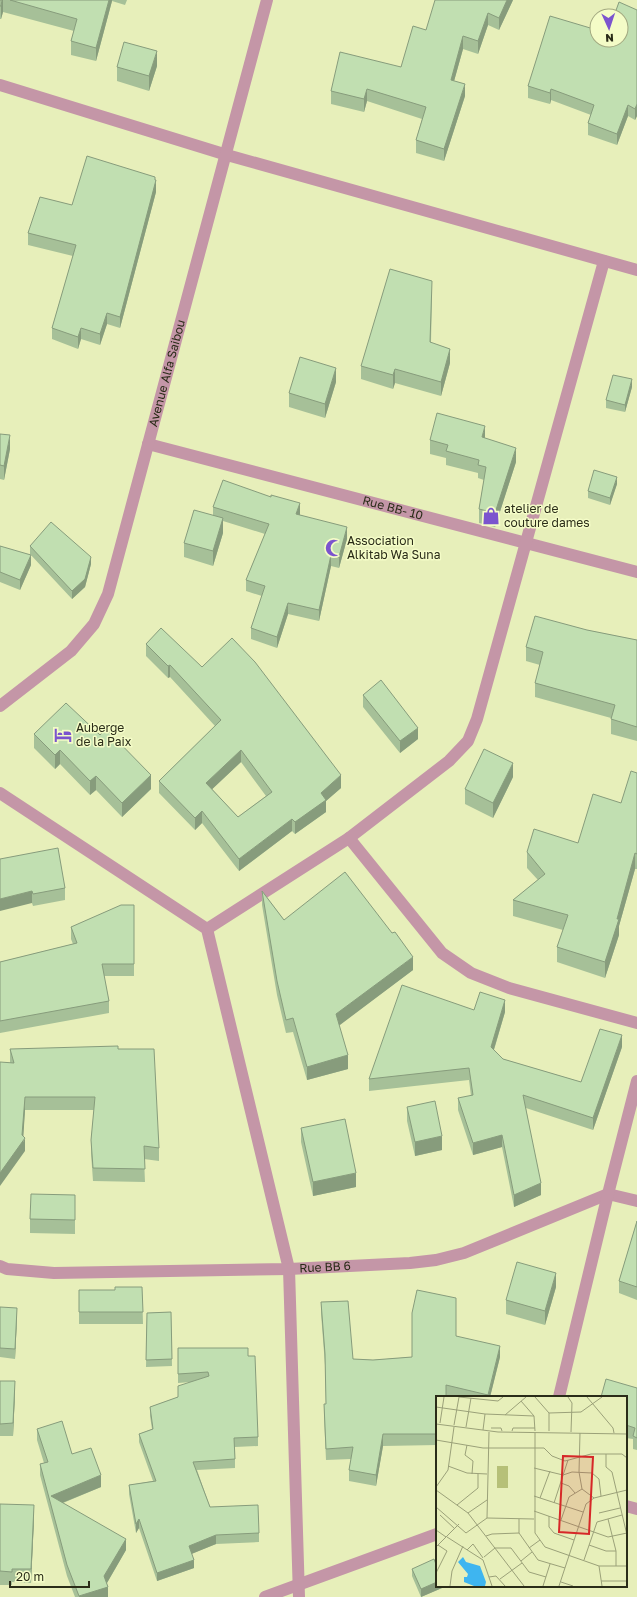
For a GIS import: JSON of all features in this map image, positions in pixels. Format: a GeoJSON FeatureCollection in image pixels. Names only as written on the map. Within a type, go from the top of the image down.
{"type":"FeatureCollection","features":[{"type":"Feature","properties":{"kind":"street","name":"Avenue Alfa Saibou"},"geometry":{"type":"LineString","coordinates":[[0,706],[72,651],[94,624],[108,594],[227,155],[267,0]]}},
{"type":"Feature","properties":{"kind":"street"},"geometry":{"type":"LineString","coordinates":[[0,85],[227,155],[637,270]]}},
{"type":"Feature","properties":{"kind":"street"},"geometry":{"type":"LineString","coordinates":[[207,929],[349,838],[449,761],[468,741],[478,719],[604,261]]}},
{"type":"Feature","properties":{"kind":"street","name":"Rue BB- 10"},"geometry":{"type":"LineString","coordinates":[[148,444],[637,572]]}},
{"type":"Feature","properties":{"kind":"street"},"geometry":{"type":"LineString","coordinates":[[0,793],[207,929],[289,1269],[298,1591]]}},
{"type":"Feature","properties":{"kind":"street"},"geometry":{"type":"LineString","coordinates":[[349,838],[442,953],[471,973],[509,988],[637,1024]]}},
{"type":"Feature","properties":{"kind":"street"},"geometry":{"type":"LineString","coordinates":[[559,1396],[637,1081]]}},
{"type":"Feature","properties":{"kind":"street"},"geometry":{"type":"LineString","coordinates":[[608,1194],[637,1201]]}},
{"type":"Feature","properties":{"kind":"street","name":"Rue BB 6"},"geometry":{"type":"LineString","coordinates":[[0,1266],[8,1269],[54,1273],[289,1269],[436,1260],[464,1253],[608,1194]]}},
{"type":"Feature","properties":{"kind":"street"},"geometry":{"type":"LineString","coordinates":[[627,1506],[637,1509]]}},
{"type":"Feature","properties":{"kind":"street"},"geometry":{"type":"LineString","coordinates":[[265,1597],[298,1591],[436,1534]]}},
{"type":"Feature","properties":{"kind":"building"},"geometry":{"type":"Polygon","coordinates":[[[10,0],[109,0],[96,48],[71,41],[77,19],[10,0]]]}},
{"type":"Feature","properties":{"kind":"building"},"geometry":{"type":"Polygon","coordinates":[[[435,0],[507,0],[499,18],[488,13],[478,41],[463,36],[451,80],[465,84],[444,149],[416,140],[426,107],[367,89],[364,99],[331,91],[340,52],[401,67],[413,26],[426,30],[435,0]]]}},
{"type":"Feature","properties":{"kind":"building"},"geometry":{"type":"Polygon","coordinates":[[[619,2],[637,10],[637,104],[635,109],[628,105],[617,134],[588,123],[594,105],[551,89],[550,93],[528,86],[550,16],[589,28],[589,48],[629,48],[629,8],[617,8],[619,2]]]}},
{"type":"Feature","properties":{"kind":"building"},"geometry":{"type":"Polygon","coordinates":[[[124,42],[157,51],[149,76],[117,67],[124,42]]]}},
{"type":"Feature","properties":{"kind":"building"},"geometry":{"type":"Polygon","coordinates":[[[87,156],[155,177],[156,180],[120,317],[107,313],[100,334],[81,328],[78,337],[52,328],[76,245],[28,233],[40,197],[72,205],[87,156]]]}},
{"type":"Feature","properties":{"kind":"building"},"geometry":{"type":"Polygon","coordinates":[[[390,269],[432,281],[430,342],[450,349],[441,382],[395,369],[393,375],[361,366],[390,269]]]}},
{"type":"Feature","properties":{"kind":"building"},"geometry":{"type":"Polygon","coordinates":[[[300,357],[336,368],[325,404],[289,393],[300,357]]]}},
{"type":"Feature","properties":{"kind":"building"},"geometry":{"type":"Polygon","coordinates":[[[613,375],[632,379],[625,405],[606,400],[613,375]]]}},
{"type":"Feature","properties":{"kind":"building"},"geometry":{"type":"Polygon","coordinates":[[[437,413],[485,426],[482,437],[516,448],[495,513],[479,509],[486,467],[478,465],[479,460],[446,451],[448,445],[430,440],[437,413]]]}},
{"type":"Feature","properties":{"kind":"building"},"geometry":{"type":"Polygon","coordinates":[[[0,434],[10,435],[4,466],[0,465],[0,434]]]}},
{"type":"Feature","properties":{"kind":"building"},"geometry":{"type":"Polygon","coordinates":[[[594,470],[617,477],[610,498],[588,491],[594,470]]]}},
{"type":"Feature","properties":{"kind":"building"},"geometry":{"type":"Polygon","coordinates":[[[223,480],[271,497],[271,495],[300,503],[296,514],[347,527],[339,557],[331,555],[319,610],[288,603],[277,637],[251,628],[265,586],[246,580],[269,524],[213,507],[223,480]]]}},
{"type":"Feature","properties":{"kind":"building"},"geometry":{"type":"Polygon","coordinates":[[[194,510],[223,518],[213,551],[184,543],[194,510]]]}},
{"type":"Feature","properties":{"kind":"building"},"geometry":{"type":"Polygon","coordinates":[[[51,522],[91,557],[85,579],[72,591],[30,546],[51,522]]]}},
{"type":"Feature","properties":{"kind":"building"},"geometry":{"type":"Polygon","coordinates":[[[0,546],[31,555],[20,580],[0,572],[0,546]]]}},
{"type":"Feature","properties":{"kind":"building"},"geometry":{"type":"Polygon","coordinates":[[[535,616],[587,630],[637,640],[637,727],[611,719],[615,705],[535,683],[543,652],[526,647],[535,616]]]}},
{"type":"Feature","properties":{"kind":"building"},"geometry":{"type":"Polygon","coordinates":[[[161,628],[202,667],[232,638],[255,662],[341,775],[321,793],[326,800],[295,822],[292,819],[239,859],[202,811],[195,818],[159,781],[221,720],[170,665],[168,666],[146,644],[161,628]],[[241,750],[206,783],[238,817],[272,792],[241,750]]]}},
{"type":"Feature","properties":{"kind":"building"},"geometry":{"type":"Polygon","coordinates":[[[381,680],[418,728],[400,741],[363,695],[381,680]]]}},
{"type":"Feature","properties":{"kind":"building"},"geometry":{"type":"Polygon","coordinates":[[[66,703],[100,735],[106,729],[151,775],[122,803],[96,776],[90,781],[60,750],[55,755],[34,734],[66,703]]]}},
{"type":"Feature","properties":{"kind":"building"},"geometry":{"type":"Polygon","coordinates":[[[484,749],[513,763],[493,803],[465,789],[484,749]]]}},
{"type":"Feature","properties":{"kind":"building"},"geometry":{"type":"Polygon","coordinates":[[[631,771],[637,773],[637,854],[635,853],[617,919],[619,919],[605,962],[557,947],[568,915],[513,900],[545,874],[527,852],[534,829],[578,843],[593,794],[621,803],[631,771]]]}},
{"type":"Feature","properties":{"kind":"building"},"geometry":{"type":"Polygon","coordinates":[[[58,848],[65,888],[33,894],[32,891],[0,899],[0,859],[58,848]]]}},
{"type":"Feature","properties":{"kind":"building"},"geometry":{"type":"Polygon","coordinates":[[[345,872],[392,933],[395,932],[413,957],[336,1014],[348,1055],[307,1067],[293,1018],[286,1020],[277,981],[262,891],[284,920],[345,872]]]}},
{"type":"Feature","properties":{"kind":"building"},"geometry":{"type":"Polygon","coordinates":[[[121,905],[134,905],[134,964],[102,964],[109,1001],[0,1021],[0,962],[77,943],[71,927],[121,905]]]}},
{"type":"Feature","properties":{"kind":"building"},"geometry":{"type":"Polygon","coordinates":[[[402,985],[474,1010],[480,992],[505,1000],[491,1047],[503,1059],[581,1082],[600,1029],[622,1035],[593,1118],[523,1095],[541,1183],[514,1195],[502,1135],[473,1143],[458,1098],[473,1095],[469,1068],[369,1079],[402,985]]]}},
{"type":"Feature","properties":{"kind":"building"},"geometry":{"type":"Polygon","coordinates":[[[118,1046],[118,1049],[154,1049],[159,1148],[144,1146],[145,1169],[93,1168],[91,1140],[95,1097],[25,1097],[22,1135],[25,1138],[0,1173],[0,1062],[14,1063],[10,1049],[118,1046]]]}},
{"type":"Feature","properties":{"kind":"building"},"geometry":{"type":"Polygon","coordinates":[[[435,1101],[442,1136],[415,1142],[407,1107],[435,1101]]]}},
{"type":"Feature","properties":{"kind":"building"},"geometry":{"type":"Polygon","coordinates":[[[345,1119],[356,1173],[313,1182],[301,1128],[345,1119]]]}},
{"type":"Feature","properties":{"kind":"building"},"geometry":{"type":"Polygon","coordinates":[[[31,1194],[75,1195],[75,1220],[30,1219],[31,1194]]]}},
{"type":"Feature","properties":{"kind":"building"},"geometry":{"type":"Polygon","coordinates":[[[637,1221],[637,1287],[619,1281],[637,1221]]]}},
{"type":"Feature","properties":{"kind":"building"},"geometry":{"type":"Polygon","coordinates":[[[517,1262],[556,1273],[545,1311],[506,1300],[517,1262]]]}},
{"type":"Feature","properties":{"kind":"building"},"geometry":{"type":"Polygon","coordinates":[[[115,1287],[142,1287],[143,1312],[79,1312],[79,1290],[115,1290],[115,1287]]]}},
{"type":"Feature","properties":{"kind":"building"},"geometry":{"type":"Polygon","coordinates":[[[417,1290],[456,1298],[456,1336],[500,1346],[488,1395],[446,1385],[446,1396],[436,1396],[436,1434],[383,1434],[376,1475],[349,1470],[353,1447],[326,1449],[324,1404],[326,1404],[325,1354],[321,1302],[348,1301],[353,1359],[373,1360],[412,1357],[412,1313],[417,1290]]]}},
{"type":"Feature","properties":{"kind":"building"},"geometry":{"type":"Polygon","coordinates":[[[0,1307],[17,1308],[15,1349],[0,1348],[0,1307]]]}},
{"type":"Feature","properties":{"kind":"building"},"geometry":{"type":"Polygon","coordinates":[[[171,1312],[172,1359],[146,1360],[147,1313],[171,1312]]]}},
{"type":"Feature","properties":{"kind":"building"},"geometry":{"type":"Polygon","coordinates":[[[178,1348],[248,1348],[248,1356],[255,1356],[258,1437],[234,1438],[235,1459],[193,1462],[210,1507],[258,1505],[259,1533],[216,1535],[189,1546],[194,1560],[157,1573],[139,1519],[136,1524],[129,1485],[156,1481],[139,1434],[153,1429],[150,1407],[178,1397],[178,1386],[209,1376],[208,1372],[178,1374],[178,1348]]]}},
{"type":"Feature","properties":{"kind":"building"},"geometry":{"type":"Polygon","coordinates":[[[606,1379],[637,1388],[637,1438],[633,1436],[635,1428],[627,1425],[627,1396],[601,1396],[606,1379]]]}},
{"type":"Feature","properties":{"kind":"building"},"geometry":{"type":"Polygon","coordinates":[[[0,1381],[15,1381],[13,1423],[0,1424],[0,1381]]]}},
{"type":"Feature","properties":{"kind":"building"},"geometry":{"type":"Polygon","coordinates":[[[62,1421],[72,1454],[91,1448],[101,1475],[51,1496],[126,1539],[104,1576],[108,1587],[79,1596],[67,1565],[40,1464],[48,1462],[37,1429],[62,1421]]]}},
{"type":"Feature","properties":{"kind":"building"},"geometry":{"type":"Polygon","coordinates":[[[0,1504],[34,1505],[31,1569],[12,1569],[12,1572],[0,1571],[0,1504]]]}},
{"type":"Feature","properties":{"kind":"building"},"geometry":{"type":"Polygon","coordinates":[[[434,1559],[436,1564],[436,1582],[421,1589],[412,1569],[434,1559]]]}},
{"type":"Feature","properties":{"kind":"place","name":"atelier de couture dames"},"geometry":{"type":"Point","coordinates":[491,516]}},
{"type":"Feature","properties":{"kind":"place","name":"Association Alkitab Wa Suna"},"geometry":{"type":"Point","coordinates":[334,548]}},
{"type":"Feature","properties":{"kind":"place","name":"Auberge de la Paix"},"geometry":{"type":"Point","coordinates":[63,735]}}]}
